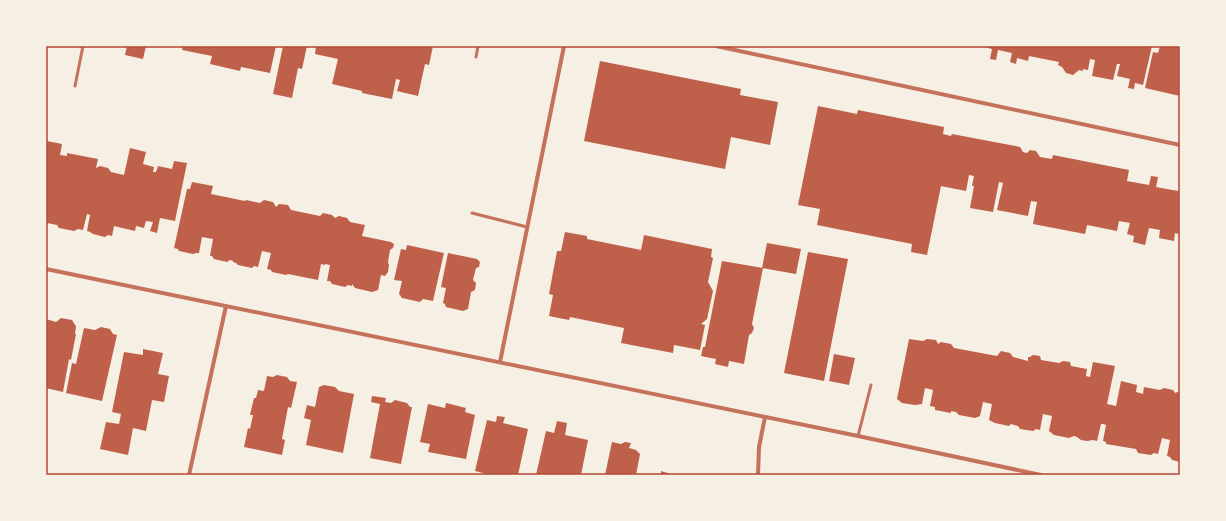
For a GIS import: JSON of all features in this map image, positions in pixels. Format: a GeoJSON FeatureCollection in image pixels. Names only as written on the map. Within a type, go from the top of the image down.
{"type":"FeatureCollection","features":[{"type":"Feature","properties":{"kind":"street"},"geometry":{"type":"LineString","coordinates":[[500,362],[564,46]]}},
{"type":"Feature","properties":{"kind":"street"},"geometry":{"type":"LineString","coordinates":[[716,46],[1180,145]]}},
{"type":"Feature","properties":{"kind":"street"},"geometry":{"type":"LineString","coordinates":[[46,269],[1041,475]]}},
{"type":"Feature","properties":{"kind":"street"},"geometry":{"type":"LineString","coordinates":[[189,475],[226,306]]}},
{"type":"Feature","properties":{"kind":"street"},"geometry":{"type":"LineString","coordinates":[[758,475],[759,447],[765,417]]}},
{"type":"Feature","properties":{"kind":"lane"},"geometry":{"type":"LineString","coordinates":[[75,86],[83,46]]}},
{"type":"Feature","properties":{"kind":"lane"},"geometry":{"type":"LineString","coordinates":[[476,57],[478,46]]}},
{"type":"Feature","properties":{"kind":"lane"},"geometry":{"type":"LineString","coordinates":[[472,213],[527,227]]}},
{"type":"Feature","properties":{"kind":"lane"},"geometry":{"type":"LineString","coordinates":[[858,436],[871,385]]}},
{"type":"Feature","properties":{"kind":"building"},"geometry":{"type":"Polygon","coordinates":[[[127,46],[146,46],[143,59],[125,55],[127,46]]]}},
{"type":"Feature","properties":{"kind":"building"},"geometry":{"type":"Polygon","coordinates":[[[183,46],[276,46],[270,73],[241,67],[240,71],[210,64],[212,56],[182,50],[183,46]]]}},
{"type":"Feature","properties":{"kind":"building"},"geometry":{"type":"Polygon","coordinates":[[[283,46],[307,46],[302,69],[298,68],[292,98],[273,94],[283,46]]]}},
{"type":"Feature","properties":{"kind":"building"},"geometry":{"type":"Polygon","coordinates":[[[316,46],[433,46],[429,65],[425,64],[418,96],[397,91],[400,80],[396,79],[392,99],[362,93],[362,91],[332,84],[338,59],[315,54],[316,46]]]}},
{"type":"Feature","properties":{"kind":"building"},"geometry":{"type":"Polygon","coordinates":[[[980,46],[1152,46],[1143,85],[1135,83],[1134,89],[1128,88],[1130,79],[1117,76],[1120,64],[1117,64],[1113,80],[1092,76],[1095,60],[1090,59],[1088,70],[1079,70],[1073,75],[1066,73],[1062,67],[1058,65],[1059,62],[1029,56],[1028,61],[1017,58],[1016,64],[1010,62],[1012,53],[998,50],[996,60],[990,59],[992,49],[980,46]]]}},
{"type":"Feature","properties":{"kind":"building"},"geometry":{"type":"Polygon","coordinates":[[[1160,46],[1180,46],[1180,96],[1145,88],[1153,52],[1158,53],[1160,46]]]}},
{"type":"Feature","properties":{"kind":"building"},"geometry":{"type":"Polygon","coordinates":[[[600,61],[741,89],[740,95],[778,102],[770,145],[731,137],[725,169],[584,141],[600,61]]]}},
{"type":"Feature","properties":{"kind":"building"},"geometry":{"type":"Polygon","coordinates":[[[818,106],[857,114],[858,110],[944,127],[943,134],[951,136],[952,134],[1020,147],[1023,152],[1027,153],[1030,150],[1036,151],[1040,157],[1052,159],[1053,155],[1129,170],[1127,181],[1149,185],[1151,176],[1158,177],[1156,187],[1178,191],[1180,187],[1180,226],[1178,234],[1175,233],[1174,241],[1159,238],[1160,230],[1149,228],[1145,245],[1133,242],[1134,236],[1127,234],[1130,223],[1119,221],[1117,231],[1087,225],[1085,234],[1033,224],[1037,202],[1031,201],[1028,216],[997,210],[1003,183],[999,182],[993,212],[970,208],[974,186],[972,186],[974,176],[969,175],[966,191],[941,186],[927,255],[911,252],[912,244],[817,225],[820,209],[798,205],[818,106]]]}},
{"type":"Feature","properties":{"kind":"building"},"geometry":{"type":"Polygon","coordinates":[[[47,141],[62,144],[60,155],[67,156],[67,153],[98,159],[96,168],[100,166],[108,168],[111,172],[124,175],[130,148],[146,152],[143,164],[154,167],[153,172],[156,172],[158,166],[172,169],[174,161],[187,163],[175,221],[160,218],[157,233],[150,231],[153,222],[146,221],[144,228],[136,226],[135,231],[114,226],[112,236],[108,235],[105,237],[87,231],[90,215],[87,214],[83,230],[78,229],[74,231],[59,228],[57,225],[46,223],[47,141]]]}},
{"type":"Feature","properties":{"kind":"building"},"geometry":{"type":"Polygon","coordinates":[[[192,182],[213,186],[211,194],[260,203],[264,200],[273,202],[276,207],[279,204],[288,205],[291,210],[320,216],[323,213],[332,215],[335,218],[339,216],[347,218],[350,222],[365,225],[362,236],[391,242],[394,244],[393,248],[390,250],[388,272],[385,276],[381,275],[378,290],[372,292],[355,288],[352,284],[352,286],[348,285],[345,287],[332,284],[330,281],[327,281],[330,265],[321,264],[318,280],[272,272],[271,270],[267,269],[271,253],[262,251],[258,267],[254,266],[252,268],[238,265],[230,260],[227,262],[214,259],[210,256],[213,239],[202,237],[199,253],[193,254],[179,251],[178,249],[174,248],[187,189],[190,189],[192,182]]]}},
{"type":"Feature","properties":{"kind":"building"},"geometry":{"type":"Polygon","coordinates":[[[565,232],[587,236],[587,239],[641,250],[644,235],[712,249],[711,257],[713,258],[708,282],[713,291],[707,319],[701,324],[705,325],[700,350],[674,345],[673,353],[621,343],[624,328],[570,317],[569,320],[549,316],[553,295],[549,294],[557,251],[561,251],[565,232]]]}},
{"type":"Feature","properties":{"kind":"building"},"geometry":{"type":"Polygon","coordinates":[[[767,243],[801,249],[796,274],[762,268],[767,243]]]}},
{"type":"Feature","properties":{"kind":"building"},"geometry":{"type":"Polygon","coordinates":[[[407,245],[444,253],[433,301],[423,299],[420,302],[402,298],[399,294],[402,281],[394,280],[401,249],[406,250],[407,245]]]}},
{"type":"Feature","properties":{"kind":"building"},"geometry":{"type":"Polygon","coordinates":[[[808,252],[848,259],[824,381],[784,373],[808,252]]]}},
{"type":"Feature","properties":{"kind":"building"},"geometry":{"type":"Polygon","coordinates":[[[448,253],[477,259],[480,262],[479,267],[476,268],[473,280],[476,283],[475,290],[471,292],[468,309],[463,311],[446,307],[443,303],[446,288],[441,287],[448,253]]]}},
{"type":"Feature","properties":{"kind":"building"},"geometry":{"type":"Polygon","coordinates":[[[722,261],[763,268],[752,324],[754,328],[752,333],[749,335],[744,364],[729,361],[728,367],[715,364],[716,359],[701,356],[703,347],[705,347],[722,261]]]}},
{"type":"Feature","properties":{"kind":"building"},"geometry":{"type":"Polygon","coordinates":[[[61,318],[72,320],[76,326],[71,360],[69,359],[63,392],[46,388],[46,319],[56,322],[61,318]]]}},
{"type":"Feature","properties":{"kind":"building"},"geometry":{"type":"Polygon","coordinates":[[[101,327],[110,329],[113,334],[117,335],[102,401],[66,393],[72,363],[76,364],[84,328],[95,330],[101,327]]]}},
{"type":"Feature","properties":{"kind":"building"},"geometry":{"type":"Polygon","coordinates":[[[909,339],[923,341],[927,339],[936,340],[938,344],[941,342],[951,344],[954,348],[997,356],[1001,351],[1010,353],[1013,357],[1028,361],[1028,357],[1033,355],[1040,356],[1041,360],[1059,363],[1063,361],[1070,362],[1071,366],[1087,369],[1086,376],[1090,377],[1093,362],[1115,366],[1107,404],[1116,406],[1121,381],[1137,385],[1136,392],[1143,394],[1144,387],[1160,390],[1164,388],[1173,390],[1175,393],[1180,391],[1180,462],[1172,460],[1167,456],[1170,440],[1162,438],[1158,454],[1154,453],[1151,455],[1138,453],[1136,449],[1106,444],[1106,442],[1103,441],[1106,425],[1103,424],[1101,424],[1097,441],[1087,441],[1081,440],[1074,436],[1069,438],[1054,435],[1049,431],[1052,416],[1043,414],[1040,430],[1036,429],[1033,431],[1020,429],[1018,426],[1011,424],[1009,426],[995,423],[989,420],[992,404],[983,402],[980,416],[975,418],[959,415],[956,412],[951,411],[951,413],[935,410],[935,407],[930,406],[933,390],[925,388],[922,404],[915,405],[902,403],[897,399],[909,339]]]}},
{"type":"Feature","properties":{"kind":"building"},"geometry":{"type":"Polygon","coordinates":[[[143,349],[163,353],[158,374],[169,376],[164,402],[152,400],[146,431],[133,428],[128,455],[100,449],[106,422],[119,424],[121,414],[112,412],[124,352],[143,355],[143,349]]]}},
{"type":"Feature","properties":{"kind":"building"},"geometry":{"type":"Polygon","coordinates":[[[834,354],[855,358],[849,385],[829,381],[834,354]]]}},
{"type":"Feature","properties":{"kind":"building"},"geometry":{"type":"Polygon","coordinates":[[[277,375],[287,377],[290,381],[297,382],[291,408],[288,407],[282,439],[285,440],[282,455],[244,447],[248,428],[250,429],[253,415],[250,415],[254,398],[256,398],[258,390],[264,391],[267,376],[273,377],[277,375]]]}},
{"type":"Feature","properties":{"kind":"building"},"geometry":{"type":"Polygon","coordinates":[[[324,385],[335,387],[339,391],[354,394],[343,453],[306,445],[311,420],[304,418],[307,405],[315,407],[319,387],[324,385]]]}},
{"type":"Feature","properties":{"kind":"building"},"geometry":{"type":"Polygon","coordinates":[[[372,396],[386,398],[385,402],[391,403],[395,400],[407,403],[410,407],[412,407],[401,464],[370,458],[380,404],[371,402],[372,396]]]}},
{"type":"Feature","properties":{"kind":"building"},"geometry":{"type":"Polygon","coordinates":[[[446,403],[466,408],[465,412],[475,415],[466,459],[428,452],[430,444],[420,442],[428,404],[445,408],[446,403]]]}},
{"type":"Feature","properties":{"kind":"building"},"geometry":{"type":"Polygon","coordinates":[[[497,416],[505,417],[503,423],[528,429],[518,475],[491,475],[475,471],[487,420],[496,422],[497,416]]]}},
{"type":"Feature","properties":{"kind":"building"},"geometry":{"type":"Polygon","coordinates":[[[557,421],[567,423],[565,435],[588,440],[581,475],[536,475],[546,431],[554,433],[557,421]]]}},
{"type":"Feature","properties":{"kind":"building"},"geometry":{"type":"Polygon","coordinates":[[[612,442],[621,444],[625,442],[631,443],[629,448],[636,450],[640,454],[636,475],[605,475],[612,442]]]}},
{"type":"Feature","properties":{"kind":"building"},"geometry":{"type":"Polygon","coordinates":[[[661,471],[674,475],[661,475],[661,471]]]}}]}
